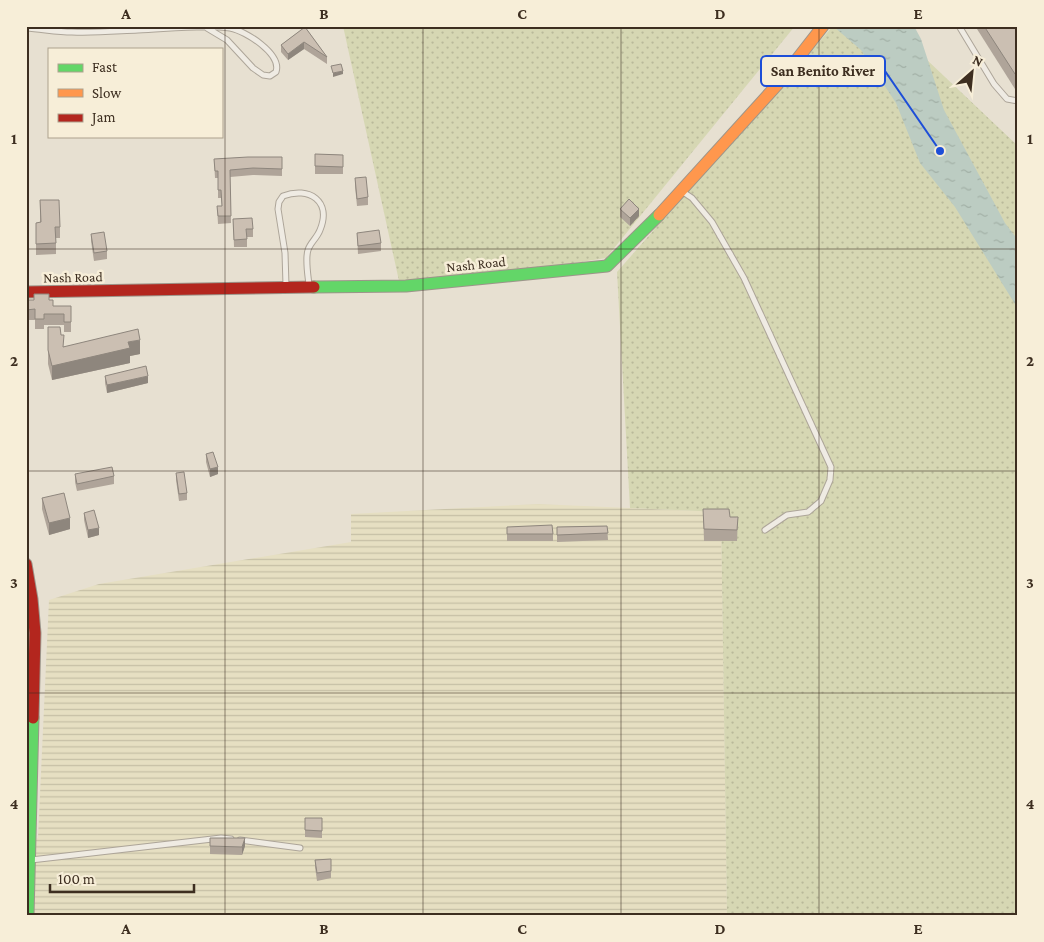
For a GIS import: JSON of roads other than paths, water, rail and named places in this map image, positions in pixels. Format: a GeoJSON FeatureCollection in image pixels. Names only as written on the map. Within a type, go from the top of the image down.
{"type":"FeatureCollection","features":[{"type":"Feature","properties":{"kind":"street","name":"Nash Road"},"geometry":{"type":"LineString","coordinates":[[26,292],[406,286],[607,266],[645,230],[695,177],[777,85],[823,26]]}},
{"type":"Feature","properties":{"kind":"street"},"geometry":{"type":"LineString","coordinates":[[26,564],[35,633],[31,860],[28,879],[28,916]]}},
{"type":"Feature","properties":{"kind":"lane"},"geometry":{"type":"LineString","coordinates":[[958,26],[994,84],[1007,99],[1018,101]]}},
{"type":"Feature","properties":{"kind":"lane"},"geometry":{"type":"LineString","coordinates":[[26,28],[72,32],[207,28],[230,28],[245,33],[256,40],[276,62],[278,67],[276,72],[270,76],[264,75],[253,68],[227,40],[207,28]]}},
{"type":"Feature","properties":{"kind":"lane"},"geometry":{"type":"LineString","coordinates":[[681,190],[692,198],[712,222],[744,278],[831,468],[830,480],[821,501],[808,512],[787,515],[765,530]]}},
{"type":"Feature","properties":{"kind":"lane"},"geometry":{"type":"LineString","coordinates":[[286,288],[285,253],[278,209],[279,202],[283,196],[296,192],[304,192],[317,198],[323,213],[320,230],[307,251],[309,288]]}},
{"type":"Feature","properties":{"kind":"lane"},"geometry":{"type":"LineString","coordinates":[[31,860],[221,838],[300,848]]}},
{"type":"Feature","properties":{"kind":"water"},"geometry":{"type":"Polygon","coordinates":[[[833,26],[914,26],[921,39],[944,110],[1005,223],[1018,240],[1018,309],[955,207],[920,163],[896,103],[861,50],[833,26]]]}},
{"type":"Feature","properties":{"kind":"place","name":"San Benito River"},"geometry":{"type":"Point","coordinates":[940,151]}}]}
